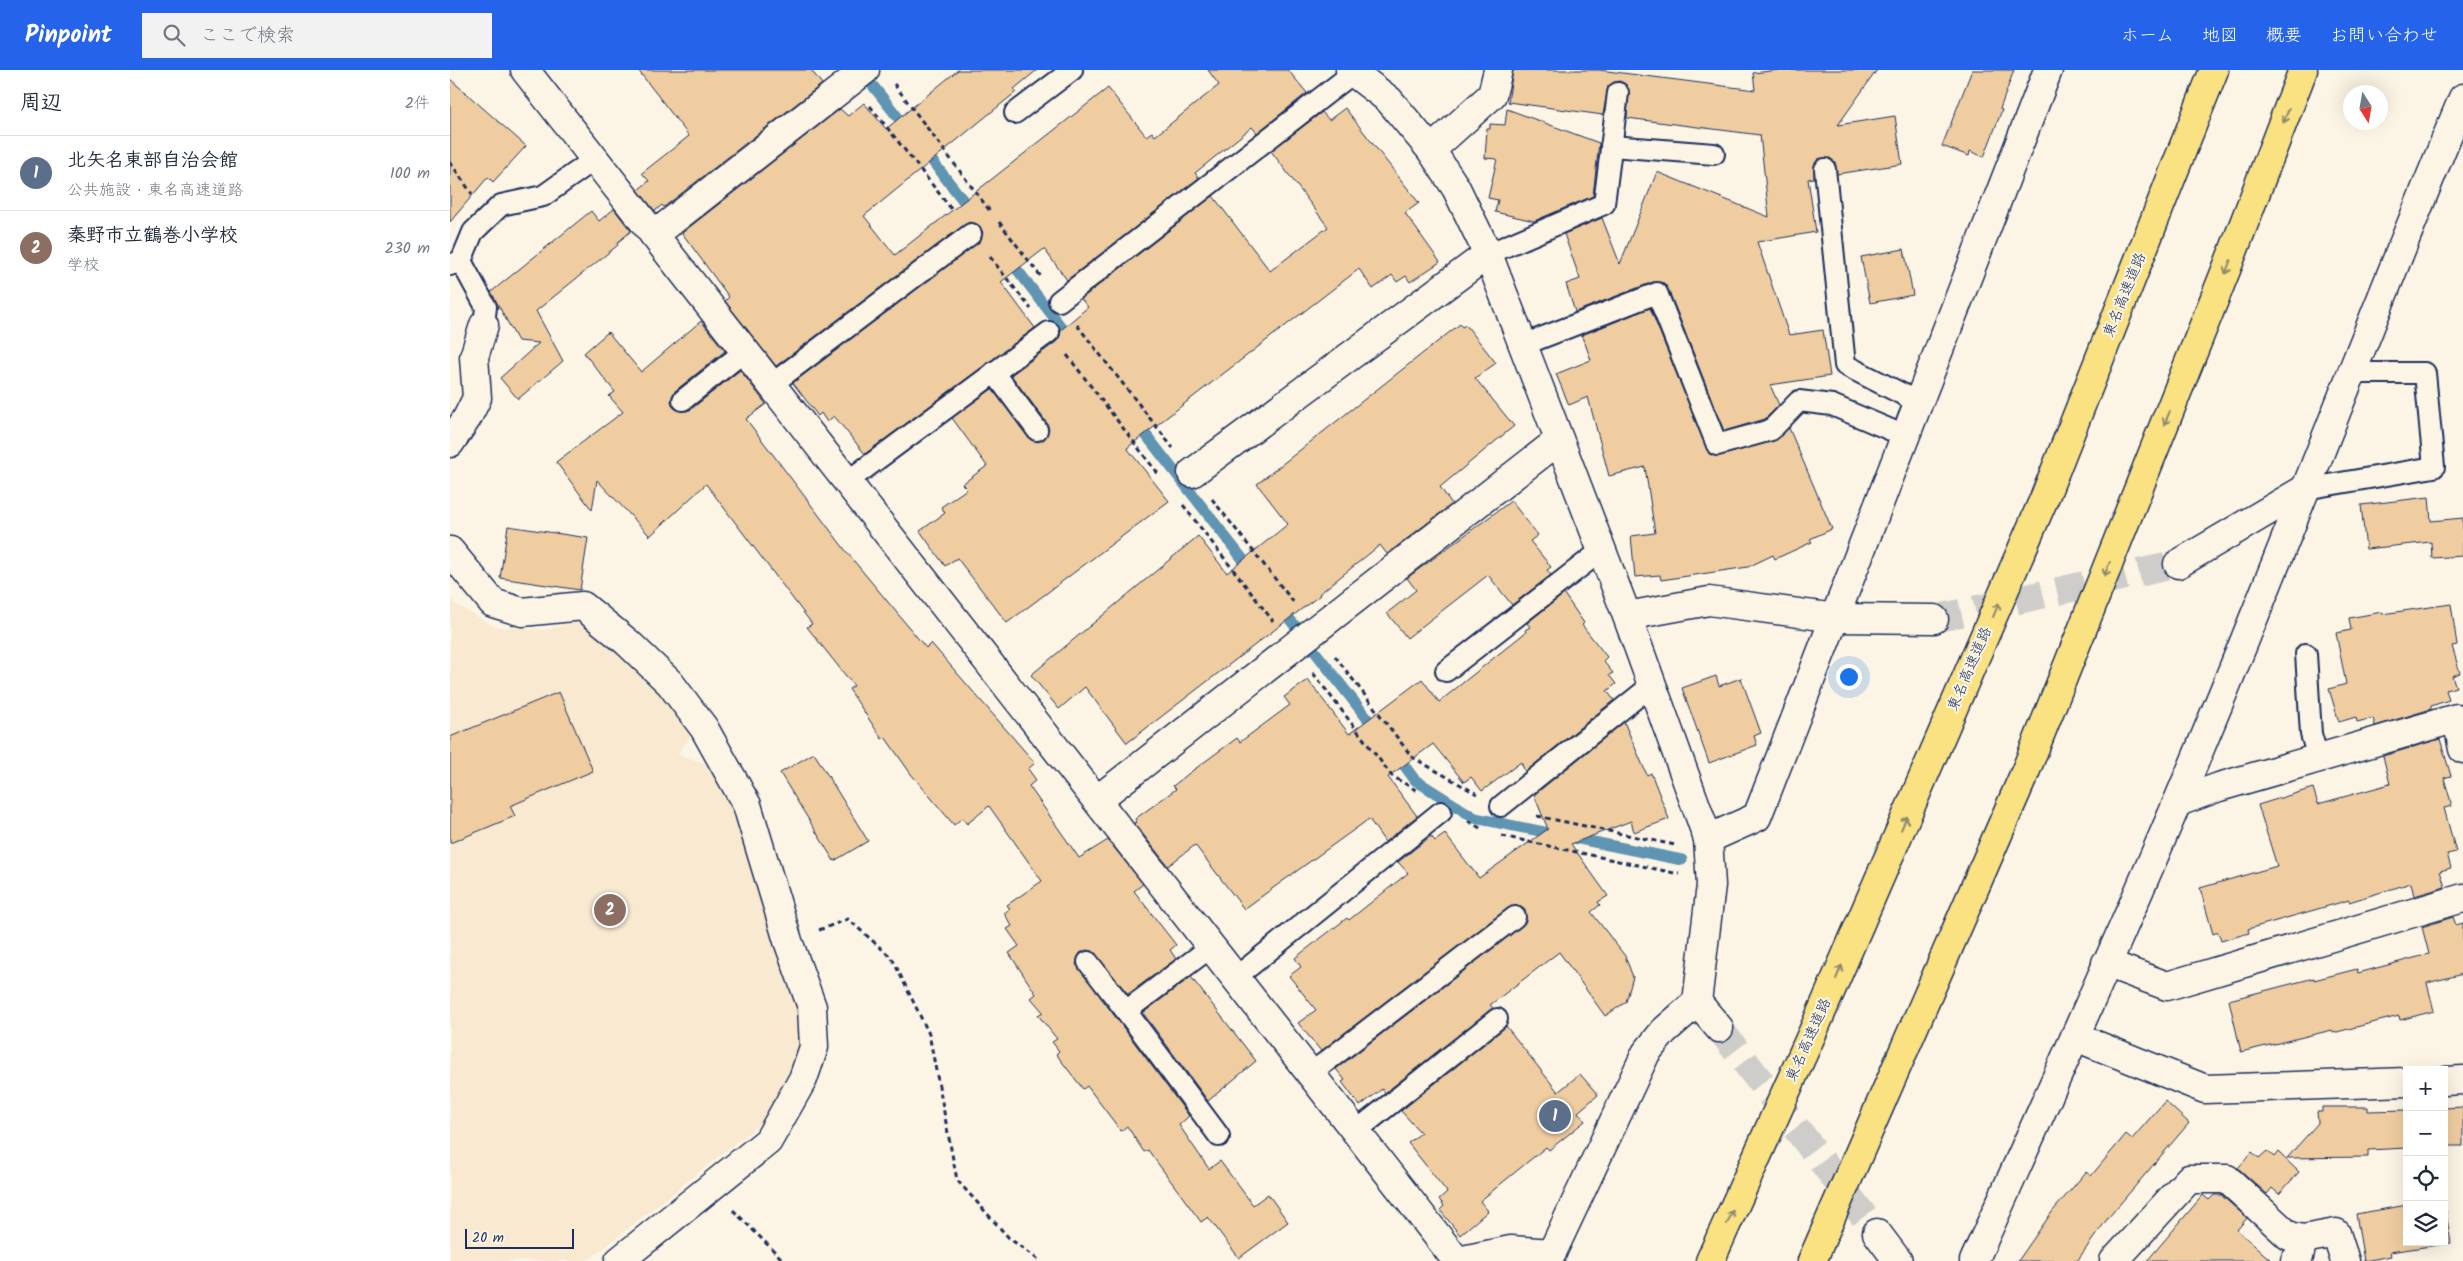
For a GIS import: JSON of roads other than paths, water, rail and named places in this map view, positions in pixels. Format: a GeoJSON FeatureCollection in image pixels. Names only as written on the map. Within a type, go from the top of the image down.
{"type":"FeatureCollection","features":[{"type":"Feature","properties":{"kind":"highway","name":"東名高速道路"},"geometry":{"type":"LineString","coordinates":[[1710,1261],[1815,1027],[2046,494],[2214,70]]}},
{"type":"Feature","properties":{"kind":"highway"},"geometry":{"type":"LineString","coordinates":[[1812,1261],[2026,770],[2226,270],[2303,70]]}},
{"type":"Feature","properties":{"kind":"street"},"geometry":{"type":"LineString","coordinates":[[525,70],[1098,800],[1355,1132],[1458,1261],[1512,1250],[1550,1257],[1646,1053],[1664,1031],[1697,1002],[1711,885],[1696,843],[1652,685],[1488,254],[1456,188],[1431,150],[1389,100],[1352,71]]}},
{"type":"Feature","properties":{"kind":"street"},"geometry":{"type":"LineString","coordinates":[[1431,150],[1492,94],[1498,70]]}},
{"type":"Feature","properties":{"kind":"street"},"geometry":{"type":"LineString","coordinates":[[1696,843],[1757,817],[2048,70]]}},
{"type":"Feature","properties":{"kind":"street"},"geometry":{"type":"LineString","coordinates":[[654,235],[868,76]]}},
{"type":"Feature","properties":{"kind":"street"},"geometry":{"type":"LineString","coordinates":[[1974,1261],[2076,1037],[2106,963],[2178,802],[2462,103]]}},
{"type":"Feature","properties":{"kind":"street"},"geometry":{"type":"LineString","coordinates":[[1192,473],[1488,254]]}},
{"type":"Feature","properties":{"kind":"street"},"geometry":{"type":"LineString","coordinates":[[450,442],[459,418],[477,398],[474,357],[484,325]]}},
{"type":"Feature","properties":{"kind":"street"},"geometry":{"type":"LineString","coordinates":[[1098,800],[1559,440]]}},
{"type":"Feature","properties":{"kind":"street"},"geometry":{"type":"LineString","coordinates":[[2178,564],[2305,489]]}},
{"type":"Feature","properties":{"kind":"street"},"geometry":{"type":"LineString","coordinates":[[450,551],[493,603],[522,612],[583,606],[627,642],[670,683],[704,728],[747,805],[788,941],[812,1007],[814,1047],[803,1080],[768,1141],[717,1180],[619,1261]]}},
{"type":"Feature","properties":{"kind":"street"},"geometry":{"type":"LineString","coordinates":[[1627,616],[1709,601],[1836,618],[1934,619]]}},
{"type":"Feature","properties":{"kind":"street"},"geometry":{"type":"LineString","coordinates":[[2178,802],[2219,787],[2457,718],[2463,749]]}},
{"type":"Feature","properties":{"kind":"street"},"geometry":{"type":"LineString","coordinates":[[2106,963],[2167,986],[2463,898]]}},
{"type":"Feature","properties":{"kind":"street"},"geometry":{"type":"LineString","coordinates":[[1697,1002],[1719,1028]]}},
{"type":"Feature","properties":{"kind":"street"},"geometry":{"type":"LineString","coordinates":[[2076,1037],[2205,1089],[2403,1082]]}},
{"type":"Feature","properties":{"kind":"street"},"geometry":{"type":"LineString","coordinates":[[2448,1081],[2463,1080]]}},
{"type":"Feature","properties":{"kind":"street"},"geometry":{"type":"LineString","coordinates":[[2114,1261],[2189,1180],[2227,1179],[2290,1236],[2299,1250],[2336,1233],[2345,1261]]}},
{"type":"Feature","properties":{"kind":"street"},"geometry":{"type":"LineString","coordinates":[[1877,1233],[1898,1261]]}},
{"type":"Feature","properties":{"kind":"lane"},"geometry":{"type":"LineString","coordinates":[[1015,113],[1072,70]]}},
{"type":"Feature","properties":{"kind":"lane"},"geometry":{"type":"LineString","coordinates":[[1059,301],[1352,71]]}},
{"type":"Feature","properties":{"kind":"lane"},"geometry":{"type":"LineString","coordinates":[[1488,254],[1604,204],[1618,93]]}},
{"type":"Feature","properties":{"kind":"lane"},"geometry":{"type":"LineString","coordinates":[[1611,146],[1714,154]]}},
{"type":"Feature","properties":{"kind":"lane"},"geometry":{"type":"LineString","coordinates":[[484,325],[486,306],[456,263],[473,232],[501,205],[543,196],[595,159]]}},
{"type":"Feature","properties":{"kind":"lane"},"geometry":{"type":"LineString","coordinates":[[1825,169],[1845,365],[1918,402]]}},
{"type":"Feature","properties":{"kind":"lane"},"geometry":{"type":"LineString","coordinates":[[772,384],[971,234]]}},
{"type":"Feature","properties":{"kind":"lane"},"geometry":{"type":"LineString","coordinates":[[1523,345],[1658,293],[1717,444],[1771,430],[1799,401],[1832,405],[1905,436]]}},
{"type":"Feature","properties":{"kind":"lane"},"geometry":{"type":"LineString","coordinates":[[848,481],[1049,332]]}},
{"type":"Feature","properties":{"kind":"lane"},"geometry":{"type":"LineString","coordinates":[[683,400],[745,351]]}},
{"type":"Feature","properties":{"kind":"lane"},"geometry":{"type":"LineString","coordinates":[[994,372],[1037,430]]}},
{"type":"Feature","properties":{"kind":"lane"},"geometry":{"type":"LineString","coordinates":[[2305,489],[2434,467],[2425,373],[2351,373]]}},
{"type":"Feature","properties":{"kind":"lane"},"geometry":{"type":"LineString","coordinates":[[1446,671],[1602,550]]}},
{"type":"Feature","properties":{"kind":"lane"},"geometry":{"type":"LineString","coordinates":[[2306,654],[2311,734],[2318,758]]}},
{"type":"Feature","properties":{"kind":"lane"},"geometry":{"type":"LineString","coordinates":[[1501,806],[1652,685]]}},
{"type":"Feature","properties":{"kind":"lane"},"geometry":{"type":"LineString","coordinates":[[1235,978],[1442,812]]}},
{"type":"Feature","properties":{"kind":"lane"},"geometry":{"type":"LineString","coordinates":[[1310,1074],[1515,917]]}},
{"type":"Feature","properties":{"kind":"lane"},"geometry":{"type":"LineString","coordinates":[[1126,1011],[1211,947]]}},
{"type":"Feature","properties":{"kind":"lane"},"geometry":{"type":"LineString","coordinates":[[1088,962],[1219,1136]]}},
{"type":"Feature","properties":{"kind":"lane"},"geometry":{"type":"LineString","coordinates":[[1355,1132],[1497,1019]]}},
{"type":"Feature","properties":{"kind":"waterway"},"geometry":{"type":"LineString","coordinates":[[862,72],[908,130]]}},
{"type":"Feature","properties":{"kind":"waterway"},"geometry":{"type":"LineString","coordinates":[[922,148],[973,213]]}},
{"type":"Feature","properties":{"kind":"waterway"},"geometry":{"type":"LineString","coordinates":[[1009,259],[1072,341]]}},
{"type":"Feature","properties":{"kind":"waterway"},"geometry":{"type":"LineString","coordinates":[[1136,422],[1252,571]]}},
{"type":"Feature","properties":{"kind":"waterway"},"geometry":{"type":"LineString","coordinates":[[1281,608],[1377,731]]}},
{"type":"Feature","properties":{"kind":"waterway"},"geometry":{"type":"LineString","coordinates":[[1395,753],[1415,780],[1475,818],[1682,860]]}},
{"type":"Feature","properties":{"kind":"tunnel"},"geometry":{"type":"LineString","coordinates":[[1934,619],[2178,564]]}},
{"type":"Feature","properties":{"kind":"tunnel"},"geometry":{"type":"LineString","coordinates":[[1719,1028],[1877,1233]]}},
{"type":"Feature","properties":{"kind":"place","name":"秦野市立鶴巻小学校"},"geometry":{"type":"Point","coordinates":[610,910]}},
{"type":"Feature","properties":{"kind":"place","name":"北矢名東部自治会館"},"geometry":{"type":"Point","coordinates":[1555,1116]}}]}
